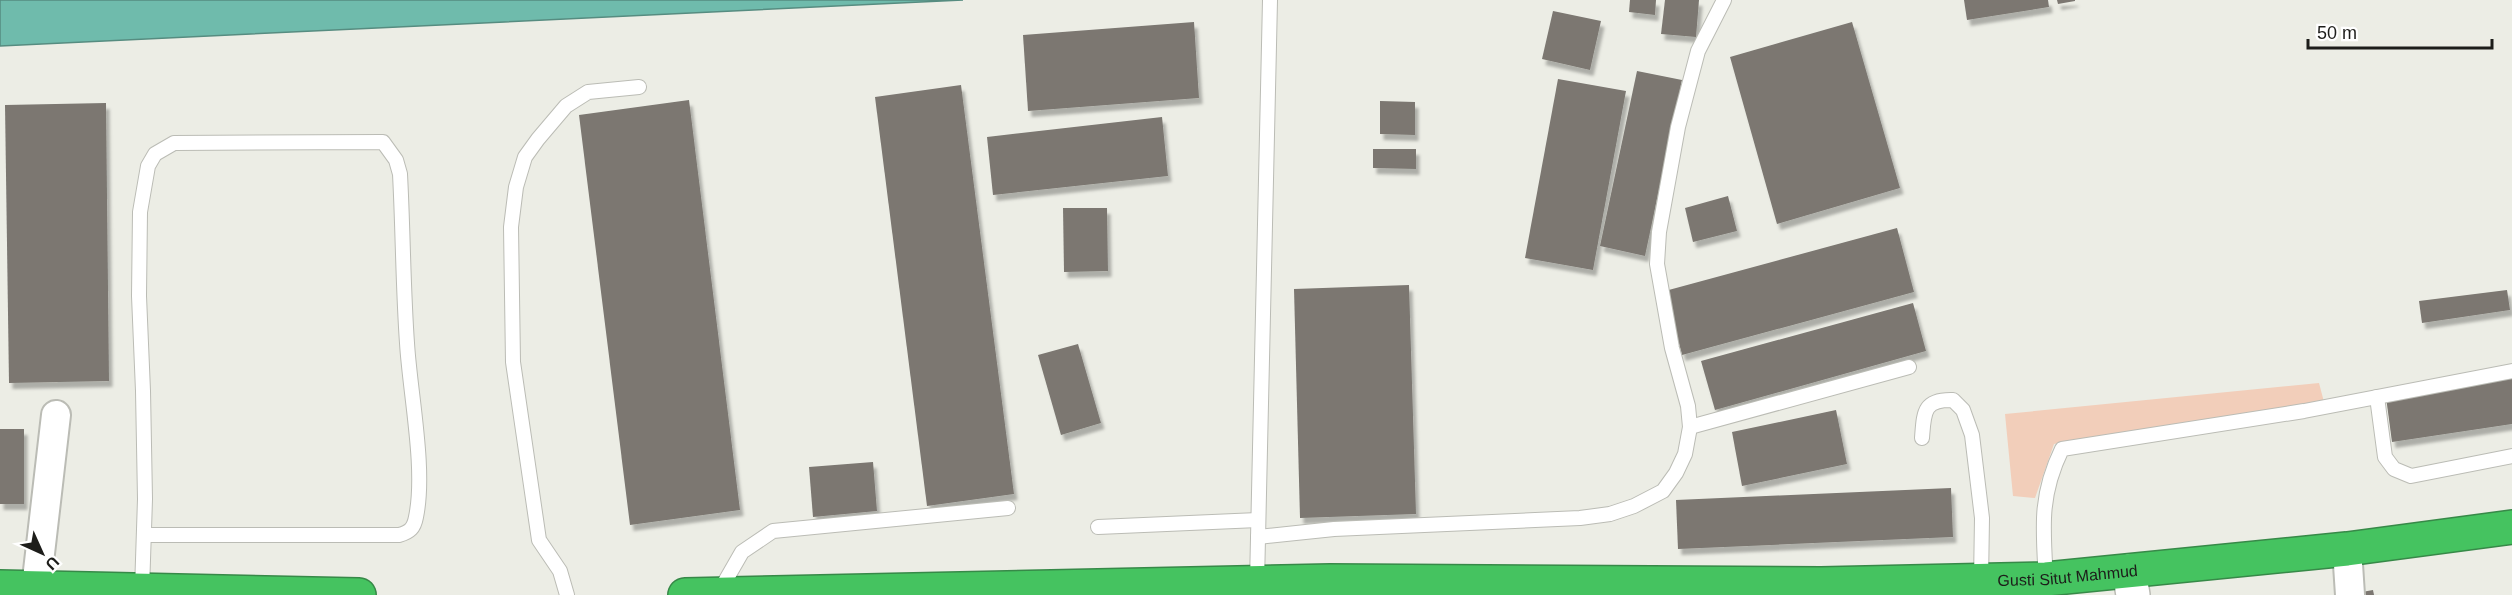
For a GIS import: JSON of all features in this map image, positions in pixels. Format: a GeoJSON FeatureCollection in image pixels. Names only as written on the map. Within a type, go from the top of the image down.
{"type":"FeatureCollection","features":[{"type":"Feature","properties":{"kind":"highway","name":"Gusti Situt Mahmud"},"geometry":{"type":"LineString","coordinates":[[685,595],[1257,583],[1330,588],[1822,590],[1981,580],[2046,579],[2131,583],[2347,549],[2512,527]]}},
{"type":"Feature","properties":{"kind":"highway"},"geometry":{"type":"LineString","coordinates":[[0,587],[181,593],[359,595]]}},
{"type":"Feature","properties":{"kind":"street"},"geometry":{"type":"LineString","coordinates":[[36,588],[56,415]]}},
{"type":"Feature","properties":{"kind":"street"},"geometry":{"type":"LineString","coordinates":[[2347,549],[2350,595]]}},
{"type":"Feature","properties":{"kind":"lane"},"geometry":{"type":"LineString","coordinates":[[1257,583],[1270,0]]}},
{"type":"Feature","properties":{"kind":"lane"},"geometry":{"type":"LineString","coordinates":[[1258,537],[1334,529],[1529,522],[1610,514],[1634,506],[1663,491],[1676,473],[1685,454],[1690,427],[1688,406],[1672,348],[1657,264],[1659,232],[1678,126],[1698,51],[1724,0]]}},
{"type":"Feature","properties":{"kind":"lane"},"geometry":{"type":"LineString","coordinates":[[567,595],[560,571],[538,540],[513,362],[511,227],[516,187],[525,157],[566,106],[588,92],[639,87]]}},
{"type":"Feature","properties":{"kind":"lane"},"geometry":{"type":"LineString","coordinates":[[142,590],[144,534],[140,212],[148,166],[155,154],[174,143],[383,142],[391,151],[400,174],[406,343],[418,463],[418,494],[414,527],[408,533],[399,535],[144,534]]}},
{"type":"Feature","properties":{"kind":"lane"},"geometry":{"type":"LineString","coordinates":[[1690,427],[1909,368]]}},
{"type":"Feature","properties":{"kind":"lane"},"geometry":{"type":"LineString","coordinates":[[2046,579],[2043,504],[2050,473],[2062,449],[2304,411],[2512,371]]}},
{"type":"Feature","properties":{"kind":"lane"},"geometry":{"type":"LineString","coordinates":[[2377,397],[2385,457],[2394,469],[2411,476],[2512,456]]}},
{"type":"Feature","properties":{"kind":"lane"},"geometry":{"type":"LineString","coordinates":[[1922,438],[1926,409],[1931,404],[1942,400],[1953,400],[1963,410],[1972,435],[1982,518],[1981,580]]}},
{"type":"Feature","properties":{"kind":"lane"},"geometry":{"type":"LineString","coordinates":[[718,594],[742,552],[773,531],[1008,508]]}},
{"type":"Feature","properties":{"kind":"lane"},"geometry":{"type":"LineString","coordinates":[[1098,527],[1258,520]]}},
{"type":"Feature","properties":{"kind":"shaded area"},"geometry":{"type":"Polygon","coordinates":[[[2319,383],[2324,402],[2054,444],[2035,498],[2013,496],[2005,414],[2319,383]]]}},
{"type":"Feature","properties":{"kind":"water"},"geometry":{"type":"Polygon","coordinates":[[[0,0],[963,0],[0,46],[0,0]]]}},
{"type":"Feature","properties":{"kind":"building"},"geometry":{"type":"Polygon","coordinates":[[[1630,0],[1656,0],[1655,15],[1629,12],[1630,0]]]}},
{"type":"Feature","properties":{"kind":"building"},"geometry":{"type":"Polygon","coordinates":[[[1665,0],[1699,0],[1696,37],[1661,34],[1665,0]]]}},
{"type":"Feature","properties":{"kind":"building"},"geometry":{"type":"Polygon","coordinates":[[[1964,0],[2048,0],[2049,7],[1967,20],[1964,0]]]}},
{"type":"Feature","properties":{"kind":"building"},"geometry":{"type":"Polygon","coordinates":[[[2057,0],[2075,0],[2075,1],[2058,4],[2057,0]]]}},
{"type":"Feature","properties":{"kind":"building"},"geometry":{"type":"Polygon","coordinates":[[[1553,11],[1601,21],[1590,70],[1542,59],[1553,11]]]}},
{"type":"Feature","properties":{"kind":"building"},"geometry":{"type":"Polygon","coordinates":[[[1194,22],[1199,98],[1028,111],[1023,35],[1194,22]]]}},
{"type":"Feature","properties":{"kind":"building"},"geometry":{"type":"Polygon","coordinates":[[[1852,22],[1900,188],[1777,224],[1730,57],[1852,22]]]}},
{"type":"Feature","properties":{"kind":"building"},"geometry":{"type":"Polygon","coordinates":[[[1637,71],[1682,80],[1645,256],[1600,246],[1637,71]]]}},
{"type":"Feature","properties":{"kind":"building"},"geometry":{"type":"Polygon","coordinates":[[[1558,79],[1626,91],[1593,270],[1525,258],[1558,79]]]}},
{"type":"Feature","properties":{"kind":"building"},"geometry":{"type":"Polygon","coordinates":[[[961,85],[1014,494],[927,506],[875,97],[961,85]]]}},
{"type":"Feature","properties":{"kind":"building"},"geometry":{"type":"Polygon","coordinates":[[[689,100],[740,510],[630,525],[579,115],[689,100]]]}},
{"type":"Feature","properties":{"kind":"building"},"geometry":{"type":"Polygon","coordinates":[[[1380,101],[1415,102],[1415,135],[1380,134],[1380,101]]]}},
{"type":"Feature","properties":{"kind":"building"},"geometry":{"type":"Polygon","coordinates":[[[106,103],[109,381],[9,383],[5,105],[106,103]]]}},
{"type":"Feature","properties":{"kind":"building"},"geometry":{"type":"Polygon","coordinates":[[[1162,117],[1168,176],[993,195],[987,137],[1162,117]]]}},
{"type":"Feature","properties":{"kind":"building"},"geometry":{"type":"Polygon","coordinates":[[[1373,149],[1416,149],[1416,169],[1373,168],[1373,149]]]}},
{"type":"Feature","properties":{"kind":"building"},"geometry":{"type":"Polygon","coordinates":[[[1728,196],[1737,231],[1693,242],[1685,208],[1728,196]]]}},
{"type":"Feature","properties":{"kind":"building"},"geometry":{"type":"Polygon","coordinates":[[[1063,208],[1107,208],[1108,271],[1064,272],[1063,208]]]}},
{"type":"Feature","properties":{"kind":"building"},"geometry":{"type":"Polygon","coordinates":[[[1897,228],[1914,292],[1682,355],[1665,291],[1897,228]]]}},
{"type":"Feature","properties":{"kind":"building"},"geometry":{"type":"Polygon","coordinates":[[[1409,285],[1416,514],[1300,518],[1294,289],[1409,285]]]}},
{"type":"Feature","properties":{"kind":"building"},"geometry":{"type":"Polygon","coordinates":[[[2507,290],[2510,310],[2422,323],[2419,301],[2507,290]]]}},
{"type":"Feature","properties":{"kind":"building"},"geometry":{"type":"Polygon","coordinates":[[[1913,303],[1926,351],[1715,410],[1701,361],[1913,303]]]}},
{"type":"Feature","properties":{"kind":"building"},"geometry":{"type":"Polygon","coordinates":[[[1078,344],[1101,423],[1061,435],[1038,355],[1078,344]]]}},
{"type":"Feature","properties":{"kind":"building"},"geometry":{"type":"Polygon","coordinates":[[[2512,377],[2512,424],[2392,442],[2386,397],[2512,377]]]}},
{"type":"Feature","properties":{"kind":"building"},"geometry":{"type":"Polygon","coordinates":[[[1836,410],[1847,464],[1742,486],[1732,432],[1836,410]]]}},
{"type":"Feature","properties":{"kind":"building"},"geometry":{"type":"Polygon","coordinates":[[[0,429],[24,429],[24,504],[0,504],[0,429]]]}},
{"type":"Feature","properties":{"kind":"building"},"geometry":{"type":"Polygon","coordinates":[[[873,462],[877,511],[813,517],[809,467],[873,462]]]}},
{"type":"Feature","properties":{"kind":"building"},"geometry":{"type":"Polygon","coordinates":[[[1951,488],[1953,537],[1678,549],[1676,500],[1951,488]]]}},
{"type":"Feature","properties":{"kind":"building"},"geometry":{"type":"Polygon","coordinates":[[[2373,590],[2374,595],[2351,595],[2351,594],[2373,590]]]}}]}
